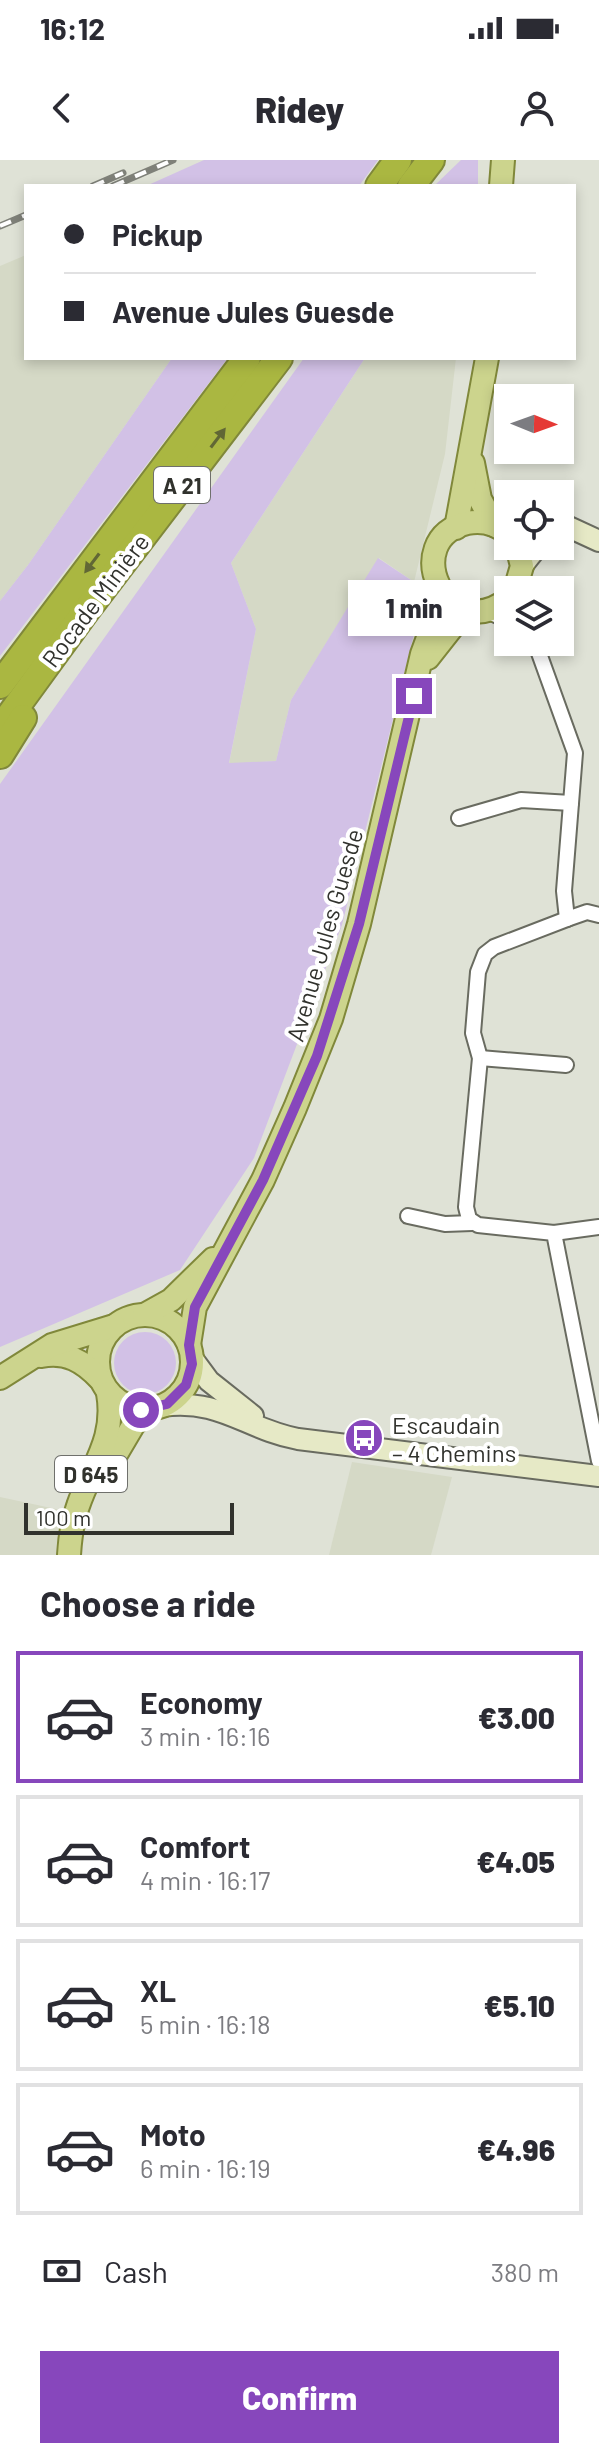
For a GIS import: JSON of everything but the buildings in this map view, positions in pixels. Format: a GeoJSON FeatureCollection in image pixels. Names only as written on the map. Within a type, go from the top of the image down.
{"type":"FeatureCollection","features":[{"type":"Feature","properties":{"kind":"highway"},"geometry":{"type":"LineString","coordinates":[[380,184],[398,160]]}},
{"type":"Feature","properties":{"kind":"highway"},"geometry":{"type":"LineString","coordinates":[[413,184],[431,160]]}},
{"type":"Feature","properties":{"kind":"highway","name":"Rocade Minière"},"geometry":{"type":"LineString","coordinates":[[4,676],[245,360]]}},
{"type":"Feature","properties":{"kind":"highway","name":"Rocade Minière"},"geometry":{"type":"LineString","coordinates":[[0,729],[277,360]]}},
{"type":"Feature","properties":{"kind":"highway"},"geometry":{"type":"LineString","coordinates":[[0,755],[55,671],[86,611]]}},
{"type":"Feature","properties":{"kind":"main road"},"geometry":{"type":"LineString","coordinates":[[501,184],[503,160]]}},
{"type":"Feature","properties":{"kind":"main road"},"geometry":{"type":"LineString","coordinates":[[456,528],[487,360]]}},
{"type":"Feature","properties":{"kind":"main road"},"geometry":{"type":"LineString","coordinates":[[473,434],[477,491],[494,516]]}},
{"type":"Feature","properties":{"kind":"main road"},"geometry":{"type":"LineString","coordinates":[[456,528],[471,522],[494,532]]}},
{"type":"Feature","properties":{"kind":"main road","name":"Avenue Jules Guesde"},"geometry":{"type":"LineString","coordinates":[[190,1352],[195,1307],[250,1206],[331,1019],[359,924],[424,646],[437,609],[439,588],[434,574],[434,558],[444,537],[456,528]]}},
{"type":"Feature","properties":{"kind":"main road"},"geometry":{"type":"LineString","coordinates":[[439,588],[453,604],[479,611]]}},
{"type":"Feature","properties":{"kind":"main road","name":"Avenue Jules Guesde"},"geometry":{"type":"LineString","coordinates":[[419,676],[443,637],[479,611],[494,605]]}},
{"type":"Feature","properties":{"kind":"main road","name":"Avenue Jules Guesde"},"geometry":{"type":"LineString","coordinates":[[144,1315],[171,1300],[230,1241]]}},
{"type":"Feature","properties":{"kind":"main road"},"geometry":{"type":"LineString","coordinates":[[0,1378],[52,1345],[144,1315],[160,1317],[174,1325],[190,1352],[190,1375],[184,1389],[157,1408],[125,1406],[86,1365],[75,1358],[53,1355],[36,1357]]}},
{"type":"Feature","properties":{"kind":"main road"},"geometry":{"type":"LineString","coordinates":[[104,1386],[98,1353],[104,1338],[114,1326]]}},
{"type":"Feature","properties":{"kind":"main road","name":"D 645"},"geometry":{"type":"LineString","coordinates":[[72,1555],[72,1526],[78,1504],[109,1434],[111,1418],[104,1386]]}},
{"type":"Feature","properties":{"kind":"main road","name":"D 645"},"geometry":{"type":"LineString","coordinates":[[72,1555],[110,1464],[134,1424],[157,1408]]}},
{"type":"Feature","properties":{"kind":"street"},"geometry":{"type":"LineString","coordinates":[[479,611],[494,616]]}},
{"type":"Feature","properties":{"kind":"street"},"geometry":{"type":"LineString","coordinates":[[539,656],[573,744],[575,762],[564,891],[567,919]]}},
{"type":"Feature","properties":{"kind":"street"},"geometry":{"type":"LineString","coordinates":[[459,818],[521,800],[571,803]]}},
{"type":"Feature","properties":{"kind":"street"},"geometry":{"type":"LineString","coordinates":[[472,1223],[466,1207],[480,1058],[473,1026],[479,966],[485,954],[494,947],[587,912],[599,915]]}},
{"type":"Feature","properties":{"kind":"street"},"geometry":{"type":"LineString","coordinates":[[480,1058],[566,1065]]}},
{"type":"Feature","properties":{"kind":"street"},"geometry":{"type":"LineString","coordinates":[[408,1216],[445,1224],[472,1223],[554,1233],[599,1227]]}},
{"type":"Feature","properties":{"kind":"street"},"geometry":{"type":"LineString","coordinates":[[157,1408],[190,1404],[215,1408],[279,1435],[599,1476],[554,1233]]}},
{"type":"Feature","properties":{"kind":"street"},"geometry":{"type":"LineString","coordinates":[[190,1352],[209,1381],[279,1435]]}},
{"type":"Feature","properties":{"kind":"shaded area"},"geometry":{"type":"Polygon","coordinates":[[[204,160],[378,160],[360,184],[150,184],[204,160]]]}},
{"type":"Feature","properties":{"kind":"shaded area"},"geometry":{"type":"Polygon","coordinates":[[[461,160],[478,160],[478,184],[436,184],[461,160]]]}},
{"type":"Feature","properties":{"kind":"shaded area"},"geometry":{"type":"Polygon","coordinates":[[[24,256],[24,360],[171,360],[0,601],[0,266],[24,256]]]}},
{"type":"Feature","properties":{"kind":"shaded area"},"geometry":{"type":"Polygon","coordinates":[[[171,360],[226,360],[0,656],[0,601],[171,360]]]}},
{"type":"Feature","properties":{"kind":"shaded area"},"geometry":{"type":"Polygon","coordinates":[[[303,360],[364,360],[231,563],[256,629],[229,763],[276,761],[291,700],[378,558],[414,582],[416,626],[342,925],[254,1158],[180,1270],[0,1347],[0,784],[303,360]]]}},
{"type":"Feature","properties":{"kind":"shaded area"},"geometry":{"type":"Polygon","coordinates":[[[364,360],[456,360],[445,454],[414,582],[379,558],[291,700],[276,761],[229,764],[256,629],[231,563],[364,360]]]}},
{"type":"Feature","properties":{"kind":"shaded area"},"geometry":{"type":"Polygon","coordinates":[[[145,1332],[167,1341],[176,1363],[167,1385],[145,1394],[123,1385],[114,1363],[123,1341],[145,1332]]]}},
{"type":"Feature","properties":{"kind":"shaded area"},"geometry":{"type":"Polygon","coordinates":[[[352,1462],[452,1477],[431,1555],[329,1555],[352,1462]]]}},
{"type":"Feature","properties":{"kind":"shaded area"},"geometry":{"type":"Polygon","coordinates":[[[0,1497],[70,1512],[64,1555],[0,1555],[0,1497]]]}},
{"type":"Feature","properties":{"kind":"railway"},"geometry":{"type":"LineString","coordinates":[[118,184],[173,160]]}},
{"type":"Feature","properties":{"kind":"railway"},"geometry":{"type":"LineString","coordinates":[[98,184],[123,173]]}},
{"type":"Feature","properties":{"kind":"railway"},"geometry":{"type":"LineString","coordinates":[[0,226],[24,216]]}},
{"type":"Feature","properties":{"kind":"place","name":"Escaudain – 4 Chemins"},"geometry":{"type":"Point","coordinates":[364,1438]}},
{"type":"Feature","properties":{"kind":"route"},"geometry":{"type":"LineString","coordinates":[[141,1410],[167,1404],[186,1385],[192,1364],[189,1345],[195,1307],[263,1180],[317,1056],[359,924],[414,696]]}}]}
